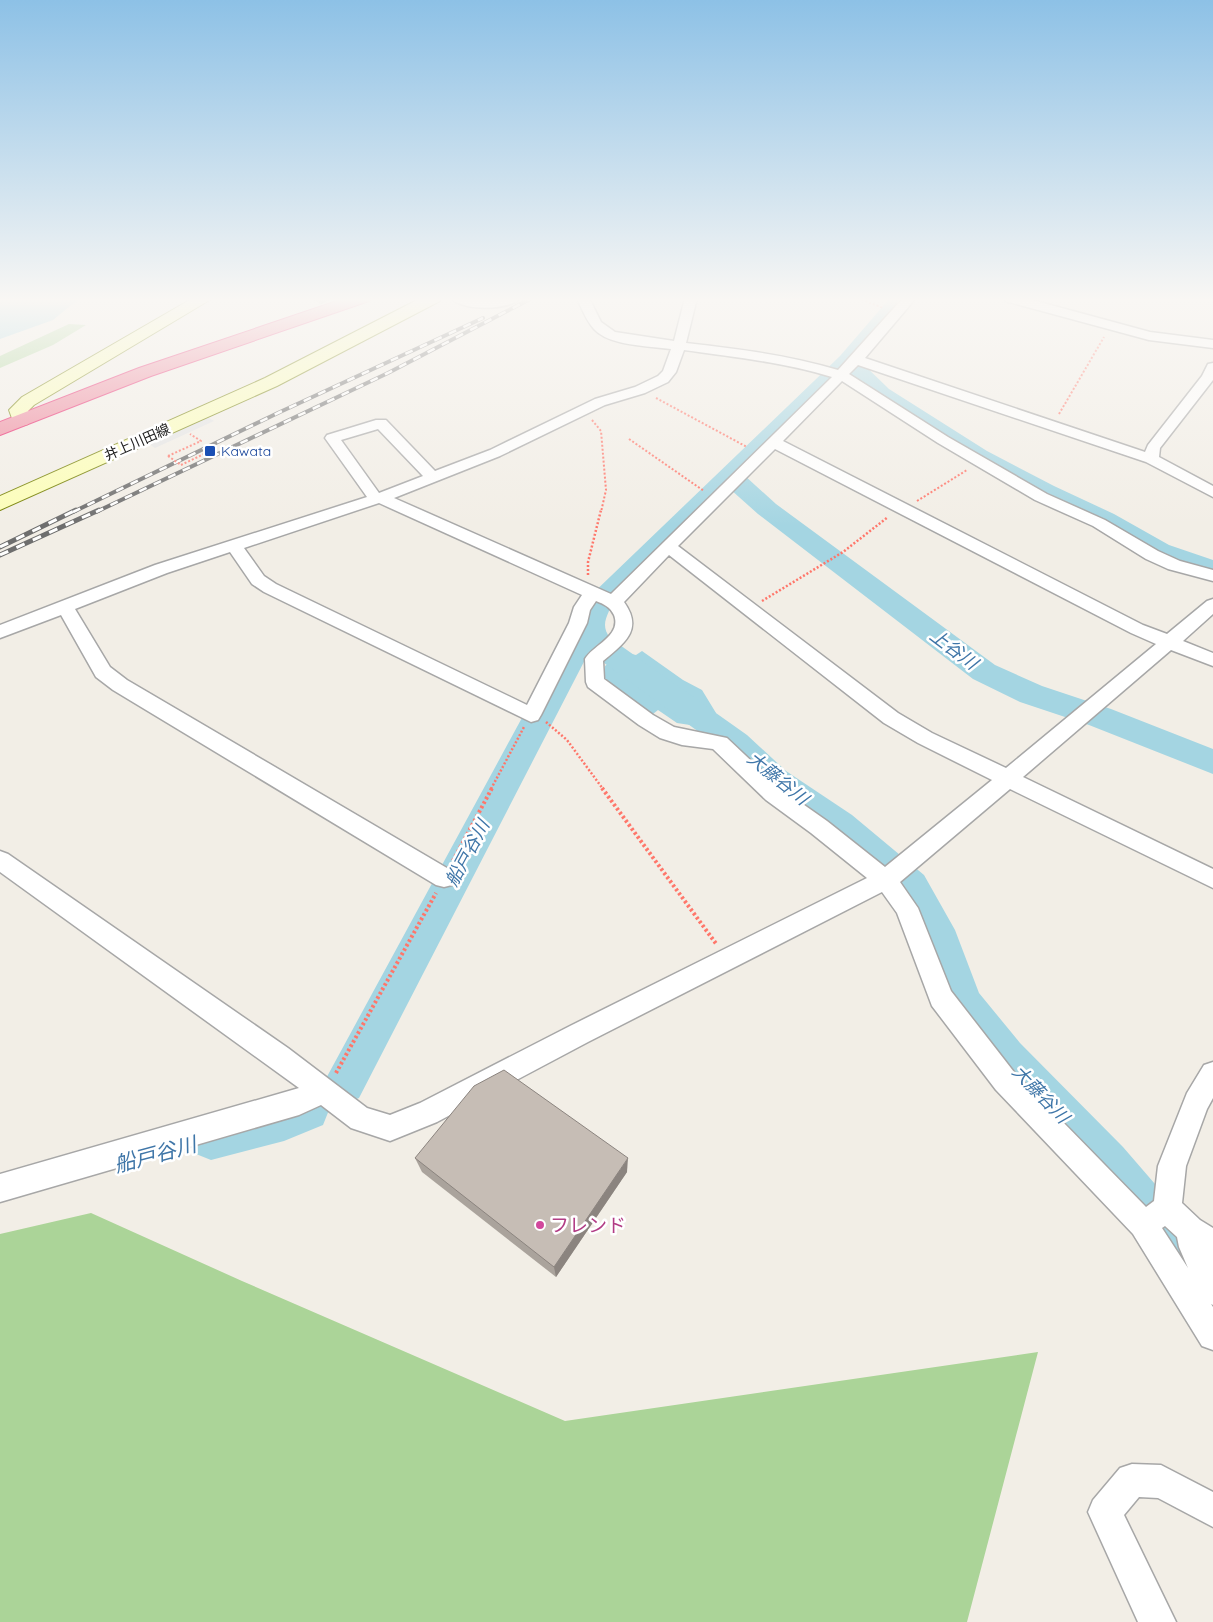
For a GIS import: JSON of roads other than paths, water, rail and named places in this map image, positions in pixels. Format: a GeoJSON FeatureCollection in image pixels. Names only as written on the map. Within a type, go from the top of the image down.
{"type":"FeatureCollection","features":[{"type":"Feature","properties":{"kind":"highway"},"geometry":{"type":"LineString","coordinates":[[0,430],[141,374]]}},
{"type":"Feature","properties":{"kind":"main road"},"geometry":{"type":"LineString","coordinates":[[21,420],[18,410],[28,401],[75,374]]}},
{"type":"Feature","properties":{"kind":"main road","name":"井上川田線"},"geometry":{"type":"LineString","coordinates":[[0,504],[287,374]]}},
{"type":"Feature","properties":{"kind":"street"},"geometry":{"type":"LineString","coordinates":[[0,632],[161,569],[378,499],[495,453],[600,402],[640,390],[663,379],[668,374]]}},
{"type":"Feature","properties":{"kind":"street"},"geometry":{"type":"LineString","coordinates":[[234,545],[258,580],[270,588],[536,718],[578,623],[582,607],[604,598],[668,546],[839,374]]}},
{"type":"Feature","properties":{"kind":"street"},"geometry":{"type":"LineString","coordinates":[[848,374],[860,386],[943,440],[1041,497],[1099,523],[1152,556],[1174,565],[1213,576]]}},
{"type":"Feature","properties":{"kind":"street"},"geometry":{"type":"LineString","coordinates":[[861,374],[1052,426],[1151,459],[1213,492]]}},
{"type":"Feature","properties":{"kind":"street"},"geometry":{"type":"LineString","coordinates":[[1151,459],[1153,448],[1208,374]]}},
{"type":"Feature","properties":{"kind":"street"},"geometry":{"type":"LineString","coordinates":[[432,477],[381,423],[332,438],[378,499],[604,598],[621,610],[624,629],[621,635],[594,658],[595,682],[664,730],[676,736],[711,740],[727,749],[773,794],[818,827],[893,874],[941,998],[964,1029],[1005,1081],[1043,1122],[1155,1216],[1202,1238],[1193,1247],[1213,1290]]}},
{"type":"Feature","properties":{"kind":"street"},"geometry":{"type":"LineString","coordinates":[[773,442],[1091,605],[1167,642],[1213,660]]}},
{"type":"Feature","properties":{"kind":"street"},"geometry":{"type":"LineString","coordinates":[[668,546],[891,718],[925,738],[1213,879]]}},
{"type":"Feature","properties":{"kind":"street"},"geometry":{"type":"LineString","coordinates":[[0,860],[279,1057],[360,1119],[390,1128],[428,1113],[893,874],[1213,605]]}},
{"type":"Feature","properties":{"kind":"street"},"geometry":{"type":"LineString","coordinates":[[66,607],[103,672],[120,685],[444,878]]}},
{"type":"Feature","properties":{"kind":"street"},"geometry":{"type":"LineString","coordinates":[[1213,1074],[1196,1102],[1155,1216],[1213,1335]]}},
{"type":"Feature","properties":{"kind":"street"},"geometry":{"type":"LineString","coordinates":[[0,1188],[299,1102],[321,1091]]}},
{"type":"Feature","properties":{"kind":"street"},"geometry":{"type":"LineString","coordinates":[[1158,1622],[1148,1605],[1105,1512],[1132,1480],[1161,1482],[1213,1510]]}},
{"type":"Feature","properties":{"kind":"water"},"geometry":{"type":"Polygon","coordinates":[[[642,651],[683,680],[702,690],[716,713],[698,729],[690,725],[677,723],[658,710],[653,714],[605,680],[605,666],[623,652],[636,655],[642,651]]]}},
{"type":"Feature","properties":{"kind":"waterway","name":"大藤谷川"},"geometry":{"type":"LineString","coordinates":[[590,622],[596,607],[833,374]]}},
{"type":"Feature","properties":{"kind":"waterway","name":"上谷川"},"geometry":{"type":"LineString","coordinates":[[861,374],[881,394],[979,456],[1045,491],[1105,519],[1160,551],[1213,569]]}},
{"type":"Feature","properties":{"kind":"waterway","name":"上谷川"},"geometry":{"type":"LineString","coordinates":[[730,476],[767,509],[984,672],[1031,694],[1100,717],[1213,762]]}},
{"type":"Feature","properties":{"kind":"waterway","name":"船戸谷川"},"geometry":{"type":"LineString","coordinates":[[344,1084],[590,622]]}},
{"type":"Feature","properties":{"kind":"waterway","name":"大藤谷川"},"geometry":{"type":"LineString","coordinates":[[590,622],[591,631],[599,645],[736,743],[774,780],[840,825],[911,886],[936,930],[963,1004],[1006,1057],[1108,1162],[1177,1244],[1213,1312]]}},
{"type":"Feature","properties":{"kind":"waterway","name":"船戸谷川"},"geometry":{"type":"LineString","coordinates":[[211,1139],[284,1120],[308,1110]]}},
{"type":"Feature","properties":{"kind":"railway"},"geometry":{"type":"LineString","coordinates":[[73,512],[363,374]]}},
{"type":"Feature","properties":{"kind":"railway"},"geometry":{"type":"LineString","coordinates":[[96,512],[387,374]]}},
{"type":"Feature","properties":{"kind":"railway"},"geometry":{"type":"LineString","coordinates":[[0,547],[76,510]]}},
{"type":"Feature","properties":{"kind":"railway"},"geometry":{"type":"LineString","coordinates":[[0,555],[99,510]]}},
{"type":"Feature","properties":{"kind":"place","name":"Kawata"},"geometry":{"type":"Point","coordinates":[210,451]}},
{"type":"Feature","properties":{"kind":"place","name":"フレンド"},"geometry":{"type":"Point","coordinates":[540,1225]}}]}
